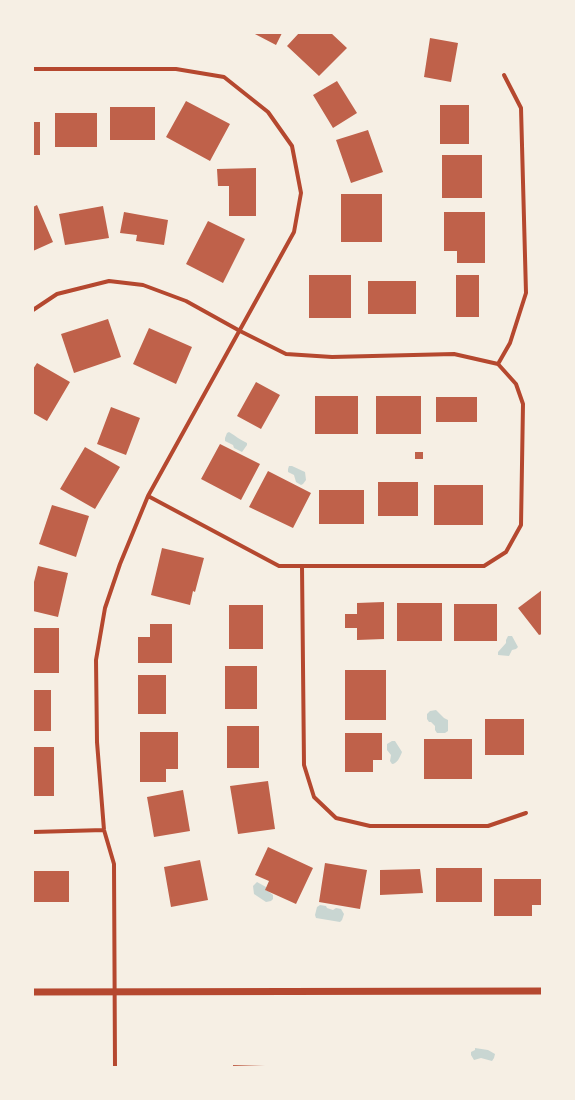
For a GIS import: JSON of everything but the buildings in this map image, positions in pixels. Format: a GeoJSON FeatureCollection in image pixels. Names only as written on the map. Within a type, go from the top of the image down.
{"type":"FeatureCollection","features":[{"type":"Feature","properties":{"kind":"street"},"geometry":{"type":"LineString","coordinates":[[33,69],[176,69],[224,77],[268,112],[292,146],[301,193],[294,232],[148,496],[120,564],[105,608],[96,660],[97,742],[104,830],[114,864],[115,1067]]}},
{"type":"Feature","properties":{"kind":"street"},"geometry":{"type":"LineString","coordinates":[[498,364],[510,343],[526,293],[521,108],[504,75]]}},
{"type":"Feature","properties":{"kind":"street"},"geometry":{"type":"LineString","coordinates":[[33,310],[57,294],[109,281],[143,285],[186,301],[240,331],[286,354],[332,357],[454,354],[498,364],[516,384],[523,404],[521,525],[506,552],[484,566],[279,566],[148,496]]}},
{"type":"Feature","properties":{"kind":"street"},"geometry":{"type":"LineString","coordinates":[[302,566],[304,765],[314,797],[336,818],[370,826],[488,826],[526,813]]}},
{"type":"Feature","properties":{"kind":"street"},"geometry":{"type":"LineString","coordinates":[[33,832],[104,830]]}},
{"type":"Feature","properties":{"kind":"street"},"geometry":{"type":"LineString","coordinates":[[33,992],[542,991]]}},
{"type":"Feature","properties":{"kind":"shaded area"},"geometry":{"type":"Polygon","coordinates":[[[229,432],[247,443],[242,452],[225,441],[227,433],[229,432]]]}},
{"type":"Feature","properties":{"kind":"shaded area"},"geometry":{"type":"Polygon","coordinates":[[[289,466],[305,472],[306,480],[303,484],[301,485],[296,482],[294,475],[288,472],[289,466]]]}},
{"type":"Feature","properties":{"kind":"shaded area"},"geometry":{"type":"Polygon","coordinates":[[[508,636],[512,636],[518,647],[512,650],[509,656],[498,655],[498,652],[506,643],[508,636]]]}},
{"type":"Feature","properties":{"kind":"shaded area"},"geometry":{"type":"Polygon","coordinates":[[[436,710],[448,720],[448,731],[445,733],[437,733],[435,726],[427,719],[427,714],[430,711],[436,710]]]}},
{"type":"Feature","properties":{"kind":"shaded area"},"geometry":{"type":"Polygon","coordinates":[[[395,741],[402,752],[397,762],[394,764],[390,761],[391,755],[387,750],[387,744],[395,741]]]}},
{"type":"Feature","properties":{"kind":"shaded area"},"geometry":{"type":"Polygon","coordinates":[[[257,882],[266,887],[266,891],[273,895],[273,899],[271,901],[266,902],[254,894],[253,886],[257,882]]]}},
{"type":"Feature","properties":{"kind":"shaded area"},"geometry":{"type":"Polygon","coordinates":[[[320,905],[326,906],[327,908],[333,910],[336,908],[341,909],[344,914],[342,920],[340,922],[316,918],[315,915],[317,907],[320,905]]]}},
{"type":"Feature","properties":{"kind":"shaded area"},"geometry":{"type":"Polygon","coordinates":[[[475,1048],[488,1050],[495,1054],[494,1058],[492,1061],[481,1058],[474,1060],[471,1052],[475,1050],[475,1048]]]}}]}
